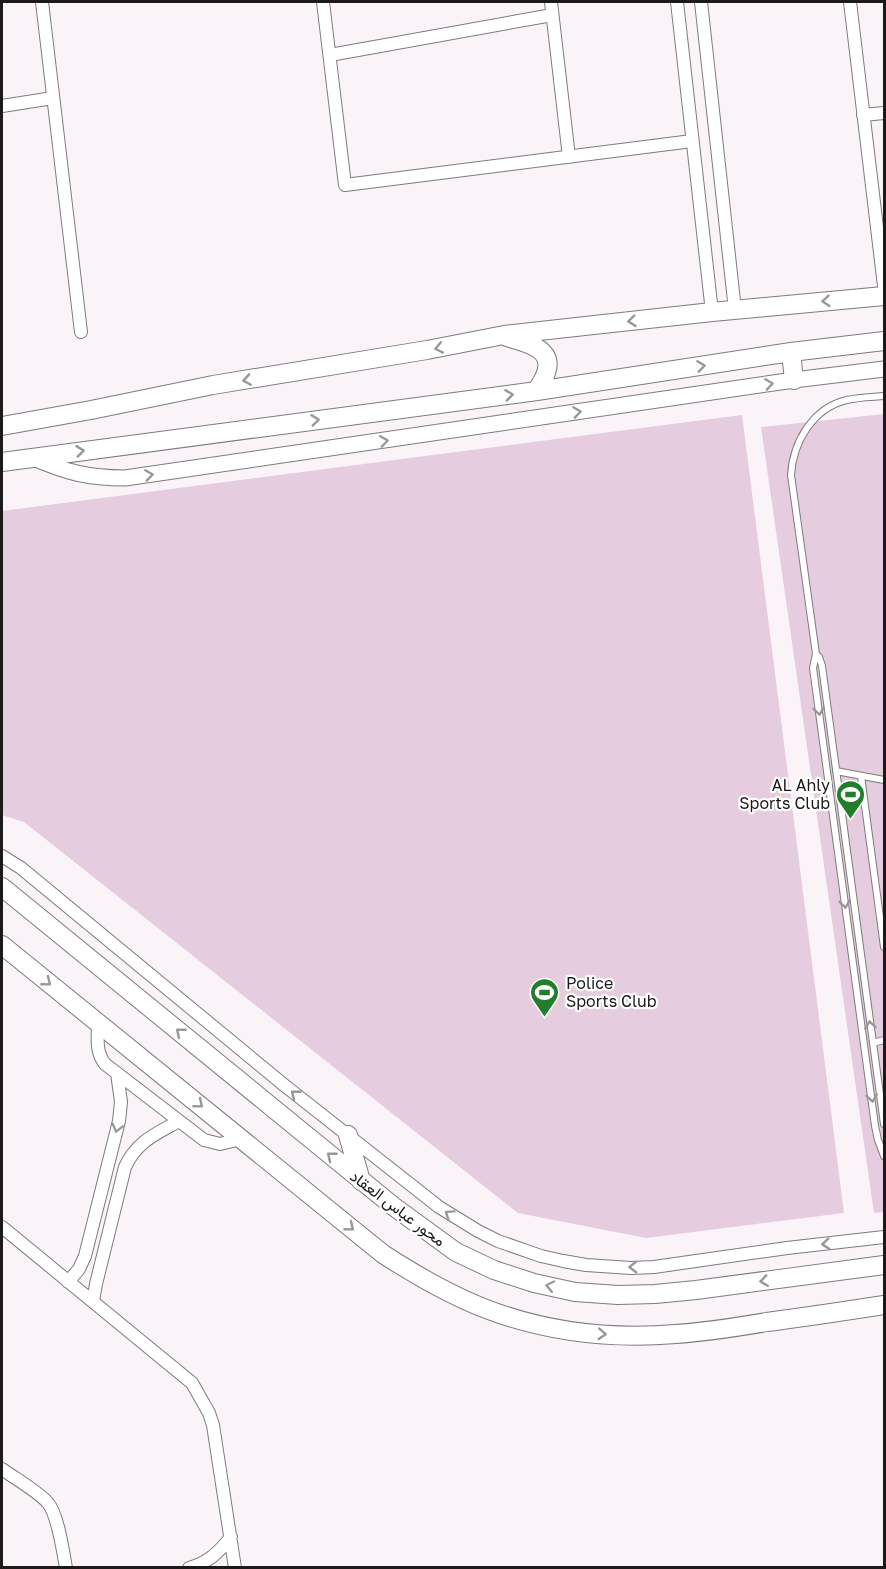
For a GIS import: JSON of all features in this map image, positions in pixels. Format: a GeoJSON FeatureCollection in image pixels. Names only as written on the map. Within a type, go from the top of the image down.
{"type":"FeatureCollection","features":[{"type":"Feature","properties":{"kind":"main road"},"geometry":{"type":"LineString","coordinates":[[2,426],[213,385],[504,335],[885,296]]}},
{"type":"Feature","properties":{"kind":"main road"},"geometry":{"type":"LineString","coordinates":[[504,335],[536,347],[545,355],[548,367],[537,391]]}},
{"type":"Feature","properties":{"kind":"main road"},"geometry":{"type":"LineString","coordinates":[[2,462],[537,391],[791,352],[885,341]]}},
{"type":"Feature","properties":{"kind":"main road"},"geometry":{"type":"LineString","coordinates":[[791,352],[794,380]]}},
{"type":"Feature","properties":{"kind":"main road","name":"محور عباس العقاد"},"geometry":{"type":"LineString","coordinates":[[2,887],[423,1230],[456,1252],[494,1270],[534,1283],[575,1292],[618,1295],[696,1290],[885,1265]]}},
{"type":"Feature","properties":{"kind":"main road"},"geometry":{"type":"LineString","coordinates":[[2,945],[383,1254],[420,1278],[459,1298],[501,1314],[546,1326],[590,1334],[633,1336],[677,1334],[885,1305]]}},
{"type":"Feature","properties":{"kind":"main road"},"geometry":{"type":"LineString","coordinates":[[348,1136],[361,1181]]}},
{"type":"Feature","properties":{"kind":"street"},"geometry":{"type":"LineString","coordinates":[[42,2],[81,332]]}},
{"type":"Feature","properties":{"kind":"street"},"geometry":{"type":"LineString","coordinates":[[323,2],[345,185],[692,141]]}},
{"type":"Feature","properties":{"kind":"street"},"geometry":{"type":"LineString","coordinates":[[550,2],[569,157]]}},
{"type":"Feature","properties":{"kind":"street"},"geometry":{"type":"LineString","coordinates":[[677,2],[712,312]]}},
{"type":"Feature","properties":{"kind":"street"},"geometry":{"type":"LineString","coordinates":[[701,2],[735,310]]}},
{"type":"Feature","properties":{"kind":"street"},"geometry":{"type":"LineString","coordinates":[[850,2],[885,285]]}},
{"type":"Feature","properties":{"kind":"street"},"geometry":{"type":"LineString","coordinates":[[330,55],[552,15]]}},
{"type":"Feature","properties":{"kind":"street"},"geometry":{"type":"LineString","coordinates":[[2,106],[53,98]]}},
{"type":"Feature","properties":{"kind":"street"},"geometry":{"type":"LineString","coordinates":[[863,115],[885,113]]}},
{"type":"Feature","properties":{"kind":"street"},"geometry":{"type":"LineString","coordinates":[[31,457],[86,476],[125,478],[794,380],[885,369]]}},
{"type":"Feature","properties":{"kind":"street"},"geometry":{"type":"LineString","coordinates":[[2,856],[30,876],[284,1085],[439,1207],[478,1231],[509,1245],[563,1261],[608,1267],[654,1267],[885,1237]]}},
{"type":"Feature","properties":{"kind":"street"},"geometry":{"type":"LineString","coordinates":[[98,1023],[97,1047],[105,1064],[209,1142],[220,1144],[241,1139]]}},
{"type":"Feature","properties":{"kind":"street"},"geometry":{"type":"LineString","coordinates":[[68,1282],[82,1262],[119,1121],[121,1102],[117,1072]]}},
{"type":"Feature","properties":{"kind":"street"},"geometry":{"type":"LineString","coordinates":[[93,1301],[125,1167],[134,1150],[149,1138],[179,1121]]}},
{"type":"Feature","properties":{"kind":"street"},"geometry":{"type":"LineString","coordinates":[[103,1181],[120,1185]]}},
{"type":"Feature","properties":{"kind":"street"},"geometry":{"type":"LineString","coordinates":[[95,1214],[112,1217]]}},
{"type":"Feature","properties":{"kind":"street"},"geometry":{"type":"LineString","coordinates":[[2,1227],[192,1383],[209,1413],[216,1438],[235,1568]]}},
{"type":"Feature","properties":{"kind":"street"},"geometry":{"type":"LineString","coordinates":[[88,1242],[105,1246]]}},
{"type":"Feature","properties":{"kind":"street"},"geometry":{"type":"LineString","coordinates":[[2,1469],[44,1499],[50,1506],[66,1568]]}},
{"type":"Feature","properties":{"kind":"street"},"geometry":{"type":"LineString","coordinates":[[199,1567],[217,1553],[231,1537]]}},
{"type":"Feature","properties":{"kind":"lane"},"geometry":{"type":"LineString","coordinates":[[885,396],[846,400],[834,404],[809,425],[794,454],[791,486],[816,654],[813,668],[876,1133],[885,1156]]}},
{"type":"Feature","properties":{"kind":"lane"},"geometry":{"type":"LineString","coordinates":[[816,654],[822,666],[885,1124]]}},
{"type":"Feature","properties":{"kind":"lane"},"geometry":{"type":"LineString","coordinates":[[836,771],[885,780]]}},
{"type":"Feature","properties":{"kind":"lane"},"geometry":{"type":"LineString","coordinates":[[861,776],[885,946]]}},
{"type":"Feature","properties":{"kind":"lane"},"geometry":{"type":"LineString","coordinates":[[873,1043],[885,1040]]}},
{"type":"Feature","properties":{"kind":"shaded area","name":"AL Ahly Sports Club"},"geometry":{"type":"Polygon","coordinates":[[[884,414],[884,1212],[874,1213],[761,427],[884,414]]]}},
{"type":"Feature","properties":{"kind":"shaded area","name":"Police Sports Club"},"geometry":{"type":"Polygon","coordinates":[[[742,415],[844,1213],[646,1238],[518,1213],[24,822],[2,815],[2,511],[742,415]]]}},
{"type":"Feature","properties":{"kind":"place","name":"AL Ahly Sports Club"},"geometry":{"type":"Point","coordinates":[851,820]}},
{"type":"Feature","properties":{"kind":"place","name":"Police Sports Club"},"geometry":{"type":"Point","coordinates":[545,1018]}}]}
